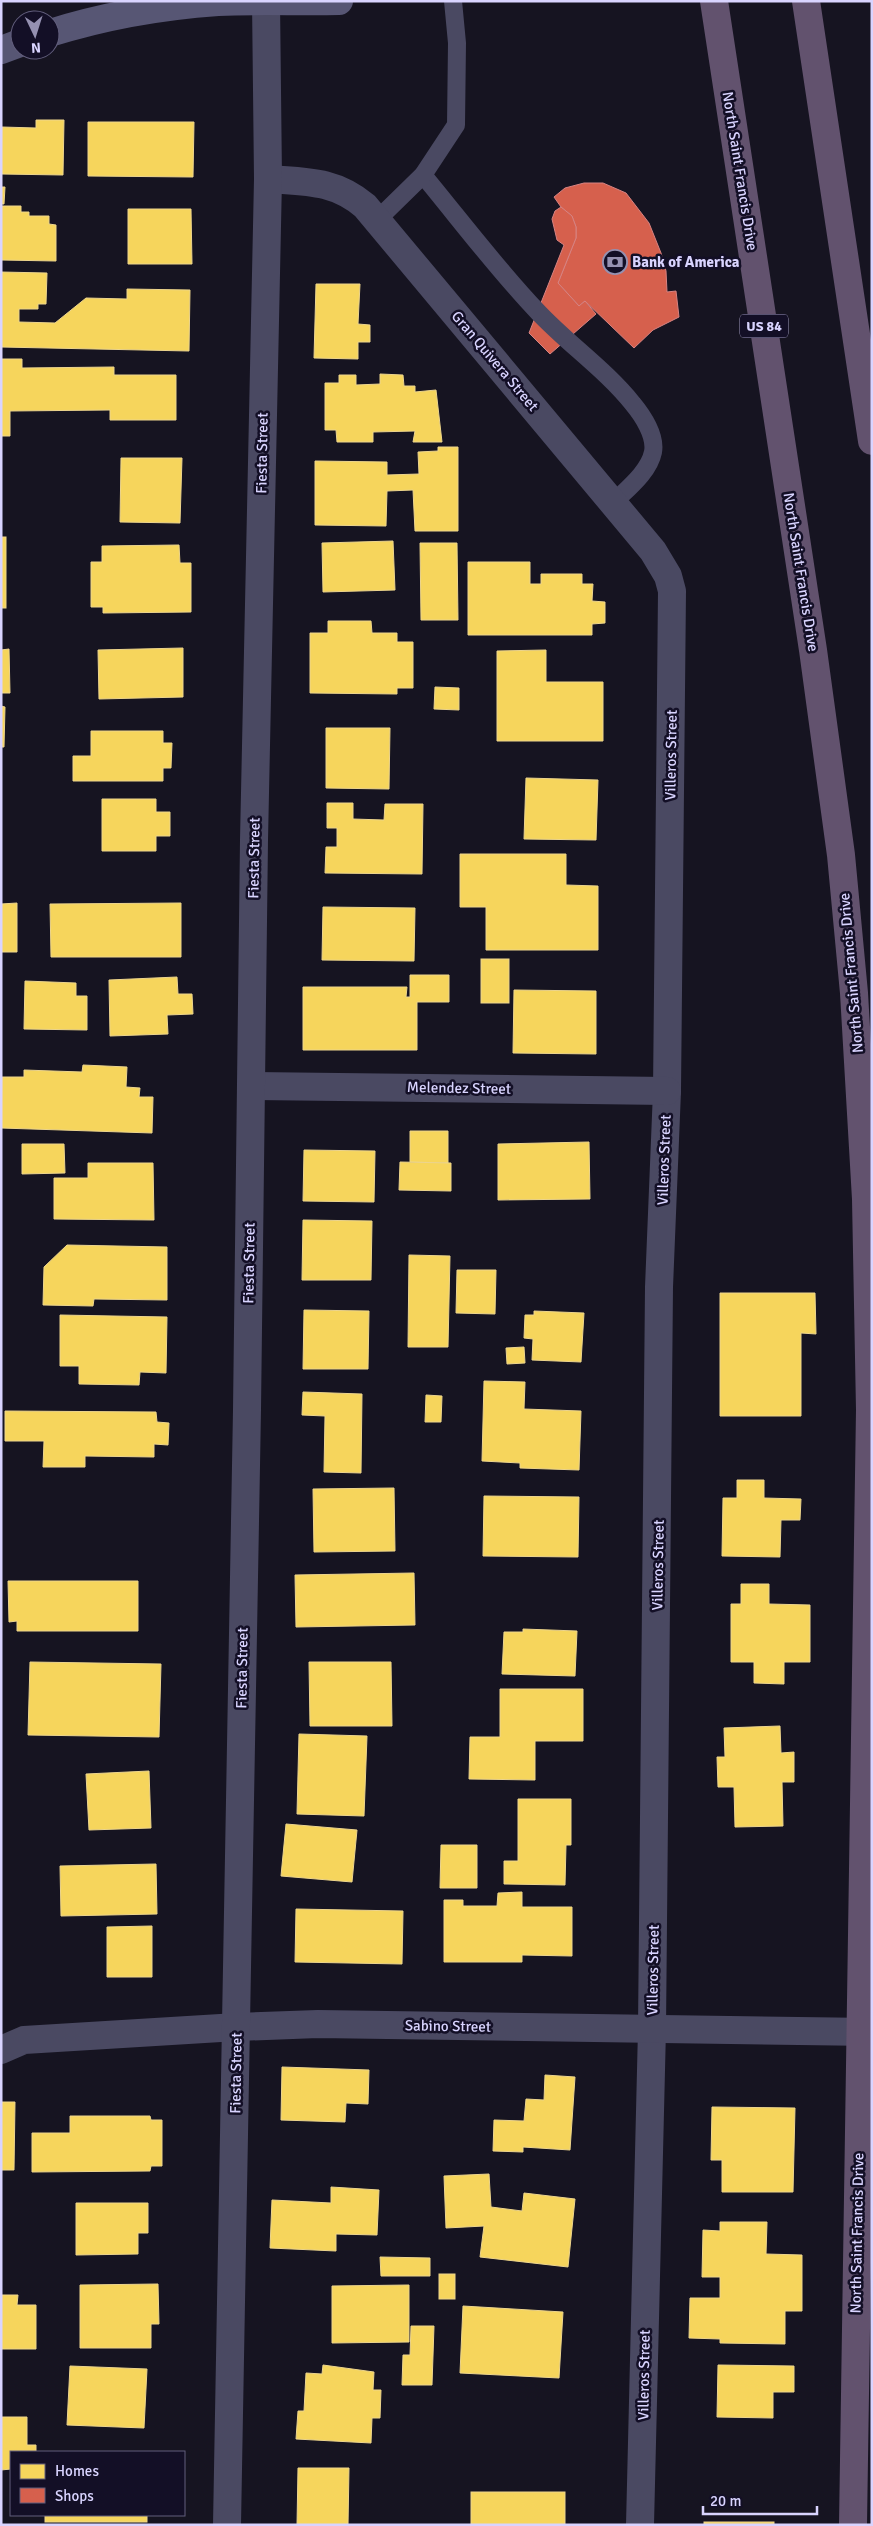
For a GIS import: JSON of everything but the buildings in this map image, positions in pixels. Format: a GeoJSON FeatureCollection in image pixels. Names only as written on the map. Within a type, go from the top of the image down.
{"type":"FeatureCollection","features":[{"type":"Feature","properties":{"kind":"highway","name":"North Saint Francis Drive"},"geometry":{"type":"LineString","coordinates":[[714,1],[828,754],[854,993],[866,1200],[869,1341],[866,2032],[853,2525]]}},
{"type":"Feature","properties":{"kind":"highway"},"geometry":{"type":"LineString","coordinates":[[806,1],[872,441]]}},
{"type":"Feature","properties":{"kind":"main road"},"geometry":{"type":"LineString","coordinates":[[60,30],[92,22],[176,6],[220,2],[339,1]]}},
{"type":"Feature","properties":{"kind":"street","name":"Fiesta Street"},"geometry":{"type":"LineString","coordinates":[[227,2525],[268,179],[266,2]]}},
{"type":"Feature","properties":{"kind":"street","name":"Gran Quivera Street"},"geometry":{"type":"LineString","coordinates":[[268,179],[318,183],[335,187],[350,194],[377,220],[614,502],[662,563],[668,576],[673,605]]}},
{"type":"Feature","properties":{"kind":"street","name":"Villeros Street"},"geometry":{"type":"LineString","coordinates":[[640,2525],[652,2029],[659,1287],[667,1090],[673,605]]}},
{"type":"Feature","properties":{"kind":"street","name":"Melendez Street"},"geometry":{"type":"LineString","coordinates":[[251,1086],[667,1090]]}},
{"type":"Feature","properties":{"kind":"street","name":"Sabino Street"},"geometry":{"type":"LineString","coordinates":[[9,2041],[236,2027],[318,2024],[866,2032]]}},
{"type":"Feature","properties":{"kind":"lane"},"geometry":{"type":"LineString","coordinates":[[377,220],[424,175],[456,125],[456,43],[453,1]]}},
{"type":"Feature","properties":{"kind":"lane"},"geometry":{"type":"LineString","coordinates":[[424,175],[537,312],[617,387],[645,421],[651,435],[653,452],[646,468],[614,502]]}},
{"type":"Feature","properties":{"kind":"place","name":"Bank of America"},"geometry":{"type":"Point","coordinates":[615,262]}}]}
